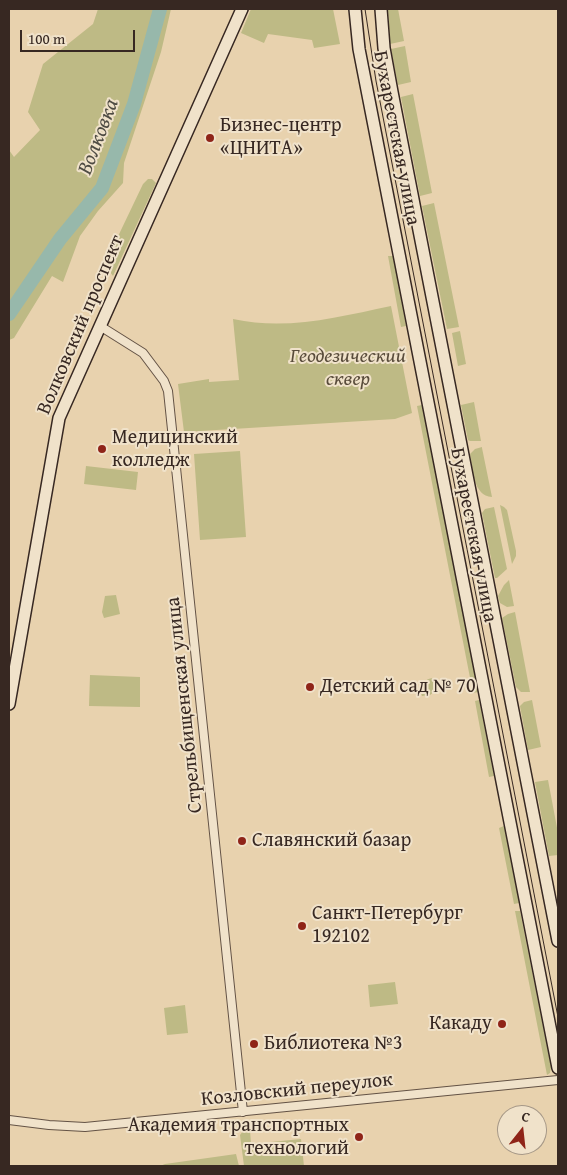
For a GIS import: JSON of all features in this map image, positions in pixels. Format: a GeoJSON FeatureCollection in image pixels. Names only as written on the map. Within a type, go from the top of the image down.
{"type":"FeatureCollection","features":[{"type":"Feature","properties":{"kind":"main road","name":"Волковский проспект"},"geometry":{"type":"LineString","coordinates":[[9,704],[59,418],[242,9]]}},
{"type":"Feature","properties":{"kind":"main road","name":"Бухарестская улица"},"geometry":{"type":"LineString","coordinates":[[356,9],[362,68],[553,1008],[558,1068]]}},
{"type":"Feature","properties":{"kind":"main road","name":"Бухарестская улица"},"geometry":{"type":"LineString","coordinates":[[380,9],[390,83],[558,941]]}},
{"type":"Feature","properties":{"kind":"street","name":"Стрельбищенская улица"},"geometry":{"type":"LineString","coordinates":[[100,326],[143,352],[168,391],[243,1112]]}},
{"type":"Feature","properties":{"kind":"street","name":"Козловский переулок"},"geometry":{"type":"LineString","coordinates":[[9,1120],[56,1126],[85,1127],[558,1080]]}},
{"type":"Feature","properties":{"kind":"green space"},"geometry":{"type":"Polygon","coordinates":[[[98,9],[171,9],[161,52],[124,163],[123,183],[98,211],[80,236],[63,282],[52,276],[14,338],[9,340],[9,150],[14,157],[40,130],[28,112],[43,64],[93,24],[98,9]]]}},
{"type":"Feature","properties":{"kind":"green space"},"geometry":{"type":"Polygon","coordinates":[[[251,9],[333,9],[340,44],[314,48],[312,40],[268,34],[264,43],[241,33],[251,9]]]}},
{"type":"Feature","properties":{"kind":"green space"},"geometry":{"type":"Polygon","coordinates":[[[388,9],[398,9],[404,41],[390,44],[388,9]]]}},
{"type":"Feature","properties":{"kind":"green space"},"geometry":{"type":"Polygon","coordinates":[[[405,46],[411,82],[398,85],[391,49],[405,46]]]}},
{"type":"Feature","properties":{"kind":"green space"},"geometry":{"type":"Polygon","coordinates":[[[413,94],[432,193],[420,196],[401,97],[413,94]]]}},
{"type":"Feature","properties":{"kind":"green space"},"geometry":{"type":"Polygon","coordinates":[[[148,179],[152,179],[156,183],[113,276],[107,268],[106,261],[109,255],[112,255],[113,252],[111,251],[143,184],[148,179]]]}},
{"type":"Feature","properties":{"kind":"green space"},"geometry":{"type":"Polygon","coordinates":[[[434,203],[459,327],[447,329],[422,206],[434,203]]]}},
{"type":"Feature","properties":{"kind":"green space"},"geometry":{"type":"Polygon","coordinates":[[[388,256],[393,256],[406,326],[401,327],[388,256]]]}},
{"type":"Feature","properties":{"kind":"green space","name":"Геодезический сквер"},"geometry":{"type":"Polygon","coordinates":[[[391,306],[412,413],[395,419],[184,432],[178,384],[209,379],[209,382],[239,380],[233,319],[273,324],[293,323],[332,318],[391,306]]]}},
{"type":"Feature","properties":{"kind":"green space"},"geometry":{"type":"Polygon","coordinates":[[[460,331],[466,364],[458,366],[452,333],[460,331]]]}},
{"type":"Feature","properties":{"kind":"green space"},"geometry":{"type":"Polygon","coordinates":[[[474,402],[481,441],[468,440],[461,405],[474,402]]]}},
{"type":"Feature","properties":{"kind":"green space"},"geometry":{"type":"Polygon","coordinates":[[[422,405],[478,692],[473,693],[417,406],[422,405]]]}},
{"type":"Feature","properties":{"kind":"green space"},"geometry":{"type":"Polygon","coordinates":[[[482,447],[492,497],[481,492],[477,487],[473,474],[470,454],[475,449],[482,447]]]}},
{"type":"Feature","properties":{"kind":"green space"},"geometry":{"type":"Polygon","coordinates":[[[240,451],[246,537],[200,540],[194,454],[240,451]]]}},
{"type":"Feature","properties":{"kind":"green space"},"geometry":{"type":"Polygon","coordinates":[[[86,466],[138,472],[136,490],[84,484],[86,466]]]}},
{"type":"Feature","properties":{"kind":"green space"},"geometry":{"type":"Polygon","coordinates":[[[500,505],[507,510],[516,551],[512,564],[500,505]]]}},
{"type":"Feature","properties":{"kind":"green space"},"geometry":{"type":"Polygon","coordinates":[[[494,507],[507,569],[497,578],[495,578],[482,513],[485,509],[494,507]]]}},
{"type":"Feature","properties":{"kind":"green space"},"geometry":{"type":"Polygon","coordinates":[[[509,580],[514,606],[507,607],[500,603],[498,596],[509,580]]]}},
{"type":"Feature","properties":{"kind":"green space"},"geometry":{"type":"Polygon","coordinates":[[[116,595],[120,614],[104,618],[102,612],[105,596],[116,595]]]}},
{"type":"Feature","properties":{"kind":"green space"},"geometry":{"type":"Polygon","coordinates":[[[515,612],[530,692],[521,692],[516,687],[502,618],[515,612]]]}},
{"type":"Feature","properties":{"kind":"green space"},"geometry":{"type":"Polygon","coordinates":[[[90,675],[140,677],[140,707],[89,706],[90,675]]]}},
{"type":"Feature","properties":{"kind":"green space"},"geometry":{"type":"Polygon","coordinates":[[[433,678],[438,680],[438,689],[430,695],[422,696],[420,690],[423,683],[433,678]]]}},
{"type":"Feature","properties":{"kind":"green space"},"geometry":{"type":"Polygon","coordinates":[[[479,700],[494,776],[489,777],[475,701],[479,700]]]}},
{"type":"Feature","properties":{"kind":"green space"},"geometry":{"type":"Polygon","coordinates":[[[532,700],[541,747],[528,750],[520,706],[524,702],[532,700]]]}},
{"type":"Feature","properties":{"kind":"green space"},"geometry":{"type":"Polygon","coordinates":[[[548,780],[558,833],[558,855],[549,856],[535,782],[548,780]]]}},
{"type":"Feature","properties":{"kind":"green space"},"geometry":{"type":"Polygon","coordinates":[[[504,826],[519,903],[514,904],[499,828],[504,826]]]}},
{"type":"Feature","properties":{"kind":"green space"},"geometry":{"type":"Polygon","coordinates":[[[515,911],[520,911],[551,1067],[550,1073],[547,1075],[515,911]]]}},
{"type":"Feature","properties":{"kind":"green space"},"geometry":{"type":"Polygon","coordinates":[[[395,982],[398,1004],[370,1007],[368,985],[395,982]]]}},
{"type":"Feature","properties":{"kind":"green space"},"geometry":{"type":"Polygon","coordinates":[[[185,1005],[188,1033],[167,1035],[164,1008],[185,1005]]]}},
{"type":"Feature","properties":{"kind":"green space"},"geometry":{"type":"Polygon","coordinates":[[[250,1130],[251,1144],[301,1139],[304,1166],[244,1166],[240,1135],[243,1131],[250,1130]]]}},
{"type":"Feature","properties":{"kind":"green space"},"geometry":{"type":"Polygon","coordinates":[[[236,1154],[239,1166],[160,1166],[165,1164],[236,1154]]]}},
{"type":"Feature","properties":{"kind":"waterway","name":"Волковка"},"geometry":{"type":"LineString","coordinates":[[9,314],[60,239],[102,188],[134,104],[160,9]]}},
{"type":"Feature","properties":{"kind":"tram line"},"geometry":{"type":"LineString","coordinates":[[365,9],[376,81],[558,1017]]}},
{"type":"Feature","properties":{"kind":"place","name":"Бизнес-центр «ЦНИТА»"},"geometry":{"type":"Point","coordinates":[210,138]}},
{"type":"Feature","properties":{"kind":"place","name":"Медицинский колледж"},"geometry":{"type":"Point","coordinates":[102,449]}},
{"type":"Feature","properties":{"kind":"place","name":"Детский сад № 70"},"geometry":{"type":"Point","coordinates":[310,687]}},
{"type":"Feature","properties":{"kind":"place","name":"Славянский базар"},"geometry":{"type":"Point","coordinates":[242,841]}},
{"type":"Feature","properties":{"kind":"place","name":"Санкт-Петербург 192102"},"geometry":{"type":"Point","coordinates":[302,926]}},
{"type":"Feature","properties":{"kind":"place","name":"Какаду"},"geometry":{"type":"Point","coordinates":[502,1024]}},
{"type":"Feature","properties":{"kind":"place","name":"Библиотека №3"},"geometry":{"type":"Point","coordinates":[254,1044]}},
{"type":"Feature","properties":{"kind":"place","name":"Академия транспортных технологий"},"geometry":{"type":"Point","coordinates":[359,1137]}}]}
